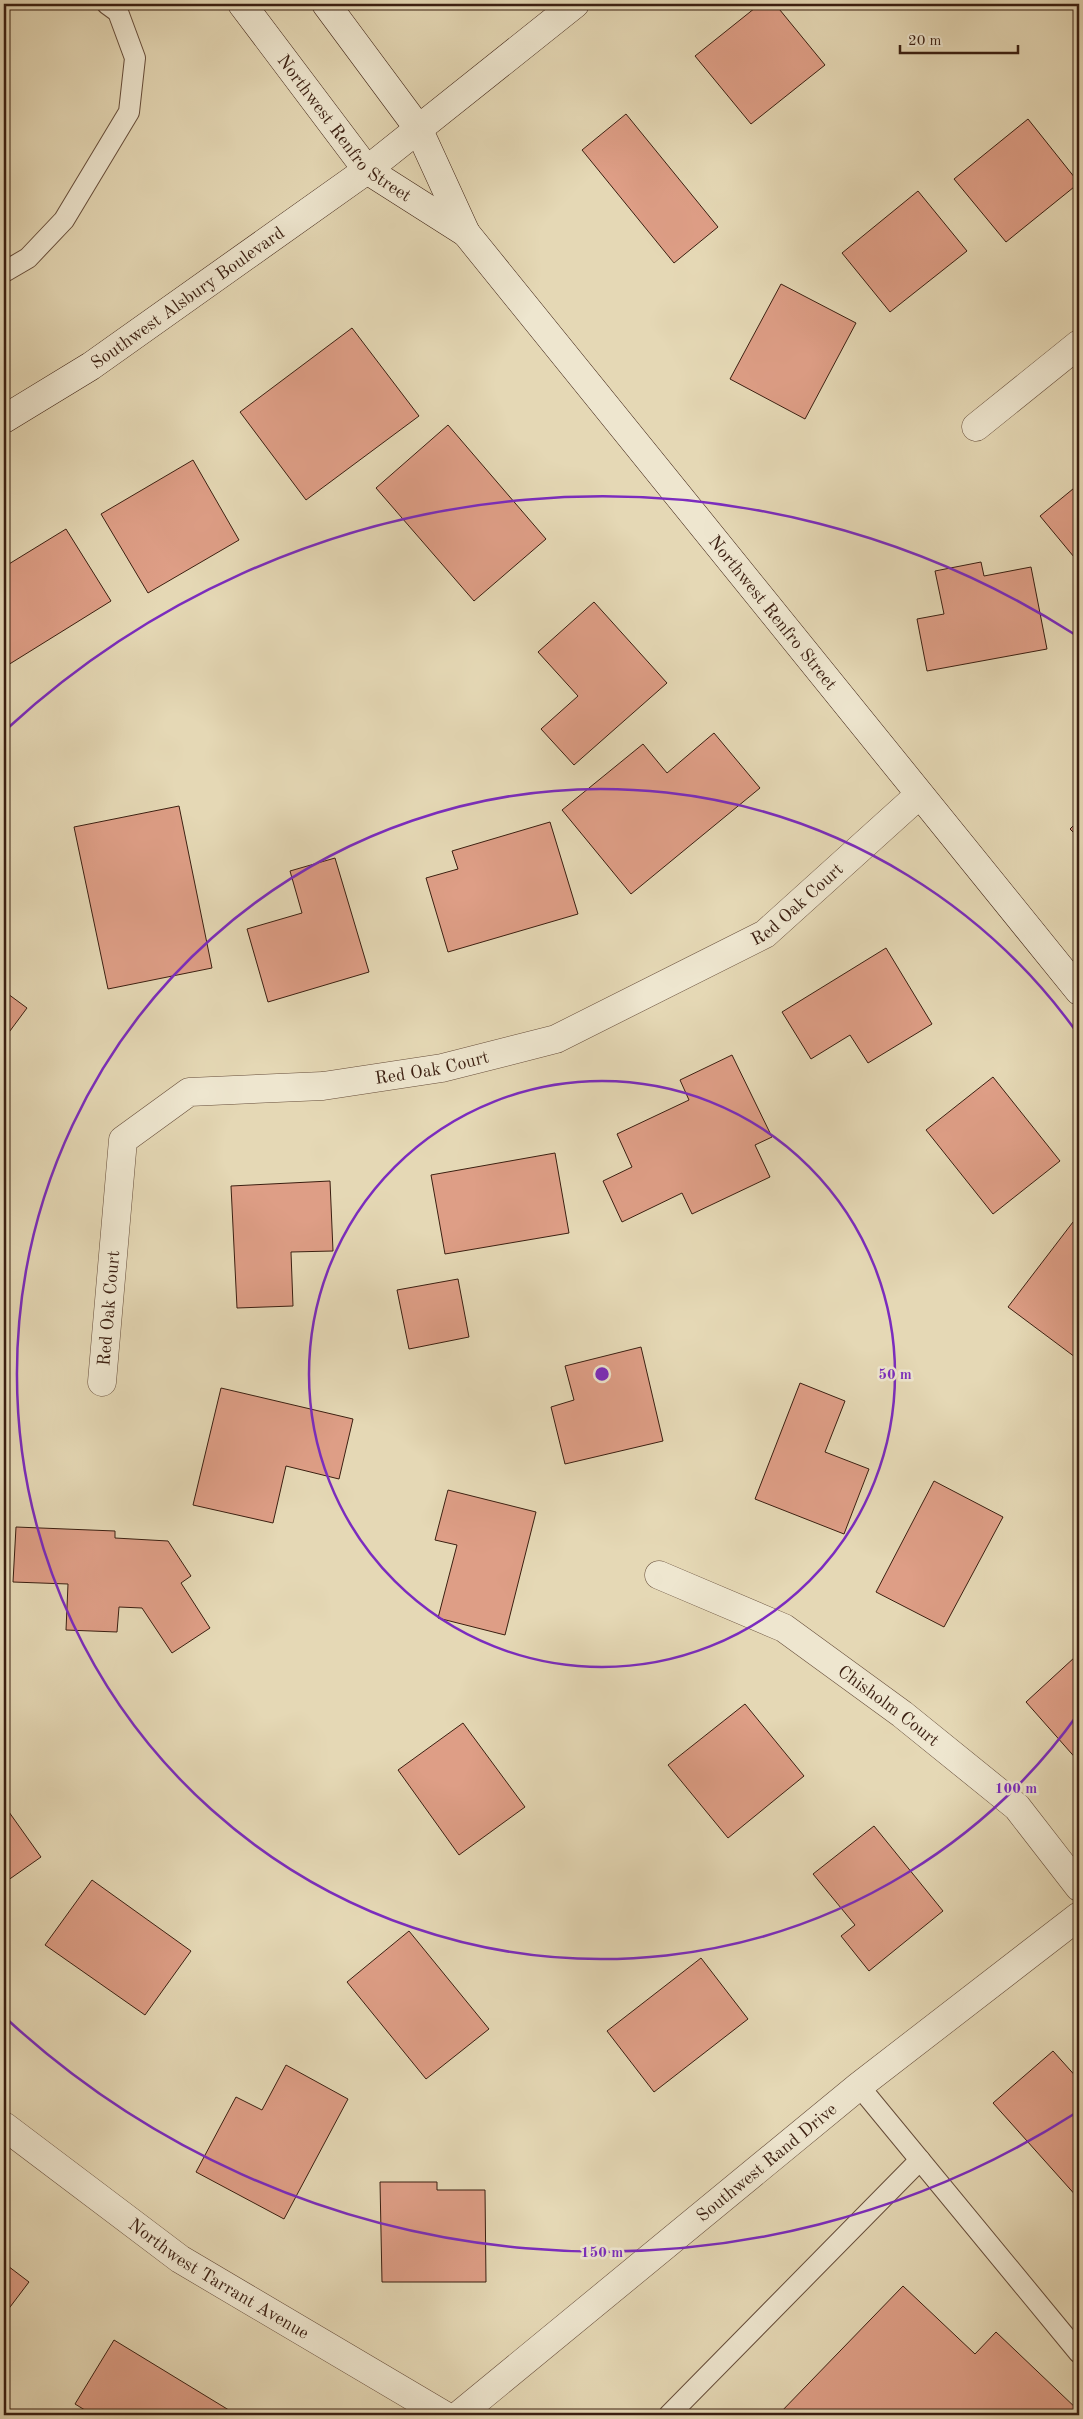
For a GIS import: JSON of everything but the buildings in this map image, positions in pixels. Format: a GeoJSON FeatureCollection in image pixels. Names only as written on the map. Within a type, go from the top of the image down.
{"type":"FeatureCollection","features":[{"type":"Feature","properties":{"kind":"street","name":"Northwest Renfro Street"},"geometry":{"type":"LineString","coordinates":[[242,4],[367,170],[466,233]]}},
{"type":"Feature","properties":{"kind":"street","name":"Northwest Renfro Street"},"geometry":{"type":"LineString","coordinates":[[326,4],[418,128],[466,233],[1079,991]]}},
{"type":"Feature","properties":{"kind":"street","name":"Southwest Alsbury Boulevard"},"geometry":{"type":"LineString","coordinates":[[4,419],[91,366],[367,170],[575,4]]}},
{"type":"Feature","properties":{"kind":"street"},"geometry":{"type":"LineString","coordinates":[[976,427],[1079,344]]}},
{"type":"Feature","properties":{"kind":"street","name":"Red Oak Court"},"geometry":{"type":"LineString","coordinates":[[102,1382],[123,1140],[189,1092],[323,1086],[442,1068],[556,1039],[765,934],[919,795]]}},
{"type":"Feature","properties":{"kind":"street","name":"Chisholm Court"},"geometry":{"type":"LineString","coordinates":[[659,1575],[784,1628],[902,1714],[1017,1807],[1079,1887]]}},
{"type":"Feature","properties":{"kind":"street","name":"Southwest Rand Drive"},"geometry":{"type":"LineString","coordinates":[[459,2415],[859,2086],[1079,1916]]}},
{"type":"Feature","properties":{"kind":"street","name":"Northwest Tarrant Avenue"},"geometry":{"type":"LineString","coordinates":[[4,2126],[180,2259],[444,2415]]}},
{"type":"Feature","properties":{"kind":"lane"},"geometry":{"type":"LineString","coordinates":[[4,272],[28,258],[64,220],[129,112],[135,58],[118,12],[107,4]]}},
{"type":"Feature","properties":{"kind":"lane"},"geometry":{"type":"LineString","coordinates":[[859,2086],[1079,2353]]}},
{"type":"Feature","properties":{"kind":"lane"},"geometry":{"type":"LineString","coordinates":[[669,2415],[920,2160]]}}]}
